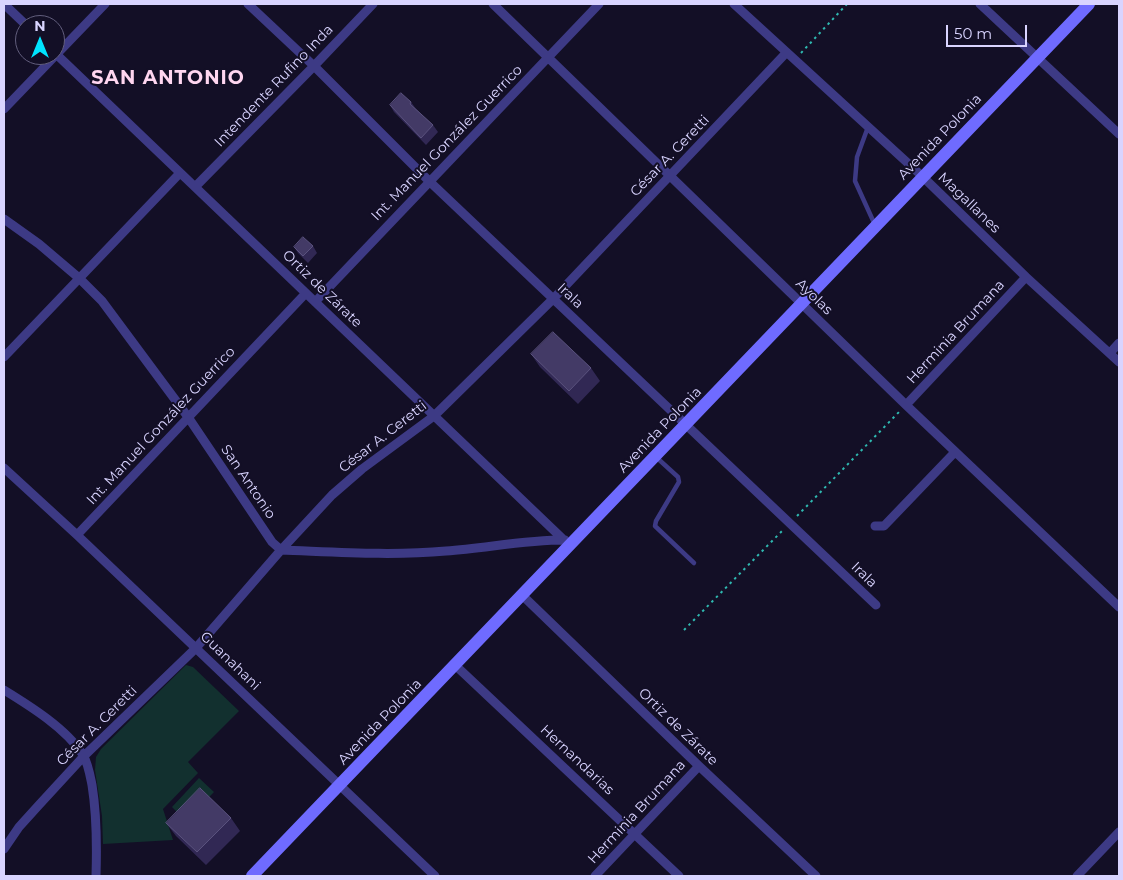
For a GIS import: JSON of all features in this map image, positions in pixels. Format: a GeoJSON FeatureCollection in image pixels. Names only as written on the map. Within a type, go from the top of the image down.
{"type":"FeatureCollection","features":[{"type":"Feature","properties":{"kind":"main road","name":"Avenida Polonia"},"geometry":{"type":"LineString","coordinates":[[252,876],[523,596],[567,543],[686,424],[1089,4]]}},
{"type":"Feature","properties":{"kind":"street"},"geometry":{"type":"LineString","coordinates":[[4,4],[16,15]]}},
{"type":"Feature","properties":{"kind":"street"},"geometry":{"type":"LineString","coordinates":[[65,45],[105,4]]}},
{"type":"Feature","properties":{"kind":"street","name":"Irala"},"geometry":{"type":"LineString","coordinates":[[248,4],[314,66],[429,181],[876,605]]}},
{"type":"Feature","properties":{"kind":"street","name":"Intendente Rufino Inda"},"geometry":{"type":"LineString","coordinates":[[195,187],[373,4]]}},
{"type":"Feature","properties":{"kind":"street","name":"Ayolas"},"geometry":{"type":"LineString","coordinates":[[494,4],[801,304],[1119,607]]}},
{"type":"Feature","properties":{"kind":"street","name":"Int. Manuel González Guerrico"},"geometry":{"type":"LineString","coordinates":[[316,302],[429,181],[600,4]]}},
{"type":"Feature","properties":{"kind":"street","name":"Magallanes"},"geometry":{"type":"LineString","coordinates":[[734,4],[1119,362]]}},
{"type":"Feature","properties":{"kind":"street"},"geometry":{"type":"LineString","coordinates":[[980,4],[1119,134]]}},
{"type":"Feature","properties":{"kind":"street"},"geometry":{"type":"LineString","coordinates":[[992,4],[994,18]]}},
{"type":"Feature","properties":{"kind":"street","name":"César A. Ceretti"},"geometry":{"type":"LineString","coordinates":[[4,849],[19,827],[84,756],[196,648],[281,550],[332,495],[362,469],[434,416],[553,299],[786,53]]}},
{"type":"Feature","properties":{"kind":"street","name":"Ortiz de Zárate"},"geometry":{"type":"LineString","coordinates":[[65,63],[567,543]]}},
{"type":"Feature","properties":{"kind":"street"},"geometry":{"type":"LineString","coordinates":[[4,109],[46,65]]}},
{"type":"Feature","properties":{"kind":"street"},"geometry":{"type":"LineString","coordinates":[[4,357],[180,173]]}},
{"type":"Feature","properties":{"kind":"street","name":"San Antonio"},"geometry":{"type":"LineString","coordinates":[[4,219],[39,244],[79,278],[102,301],[188,417],[272,542],[281,550]]}},
{"type":"Feature","properties":{"kind":"street","name":"Herminia Brumana"},"geometry":{"type":"LineString","coordinates":[[906,405],[1026,277]]}},
{"type":"Feature","properties":{"kind":"street","name":"Int. Manuel González Guerrico"},"geometry":{"type":"LineString","coordinates":[[78,535],[306,293]]}},
{"type":"Feature","properties":{"kind":"street"},"geometry":{"type":"LineString","coordinates":[[1110,353],[1119,343]]}},
{"type":"Feature","properties":{"kind":"street"},"geometry":{"type":"LineString","coordinates":[[875,526],[884,526],[955,452]]}},
{"type":"Feature","properties":{"kind":"street","name":"Guanahani"},"geometry":{"type":"LineString","coordinates":[[4,468],[78,535],[435,876]]}},
{"type":"Feature","properties":{"kind":"street"},"geometry":{"type":"LineString","coordinates":[[281,550],[397,554],[447,551],[536,540],[567,543]]}},
{"type":"Feature","properties":{"kind":"street","name":"Ortiz de Zárate"},"geometry":{"type":"LineString","coordinates":[[523,596],[816,876]]}},
{"type":"Feature","properties":{"kind":"street","name":"Hernandarias"},"geometry":{"type":"LineString","coordinates":[[455,665],[679,876]]}},
{"type":"Feature","properties":{"kind":"street"},"geometry":{"type":"LineString","coordinates":[[4,690],[43,716],[74,743],[84,756],[90,773],[96,807],[98,838],[96,876]]}},
{"type":"Feature","properties":{"kind":"street","name":"Herminia Brumana"},"geometry":{"type":"LineString","coordinates":[[595,876],[699,766]]}},
{"type":"Feature","properties":{"kind":"street"},"geometry":{"type":"LineString","coordinates":[[1076,876],[1119,832]]}},
{"type":"Feature","properties":{"kind":"lane"},"geometry":{"type":"LineString","coordinates":[[868,127],[857,157],[855,181],[876,226]]}},
{"type":"Feature","properties":{"kind":"lane"},"geometry":{"type":"LineString","coordinates":[[655,456],[678,477],[679,482],[656,521],[655,526],[694,563]]}},
{"type":"Feature","properties":{"kind":"path"},"geometry":{"type":"LineString","coordinates":[[794,60],[847,4]]}},
{"type":"Feature","properties":{"kind":"green space"},"geometry":{"type":"Polygon","coordinates":[[[186,665],[193,667],[239,711],[188,762],[198,773],[163,809],[173,840],[103,844],[102,816],[95,770],[96,757],[101,749],[186,665]]]}},
{"type":"Feature","properties":{"kind":"green space"},"geometry":{"type":"Polygon","coordinates":[[[199,778],[214,792],[186,821],[172,807],[199,778]]]}},
{"type":"Feature","properties":{"kind":"building"},"geometry":{"type":"Polygon","coordinates":[[[401,93],[433,125],[421,138],[390,105],[401,93]]]}},
{"type":"Feature","properties":{"kind":"building"},"geometry":{"type":"Polygon","coordinates":[[[303,237],[313,246],[303,256],[294,247],[303,237]]]}},
{"type":"Feature","properties":{"kind":"building"},"geometry":{"type":"Polygon","coordinates":[[[553,332],[591,368],[569,391],[531,354],[553,332]]]}},
{"type":"Feature","properties":{"kind":"building"},"geometry":{"type":"Polygon","coordinates":[[[200,788],[231,818],[197,852],[166,823],[200,788]]]}},
{"type":"Feature","properties":{"kind":"district","name":"SAN ANTONIO"},"geometry":{"type":"Point","coordinates":[168,78]}}]}
